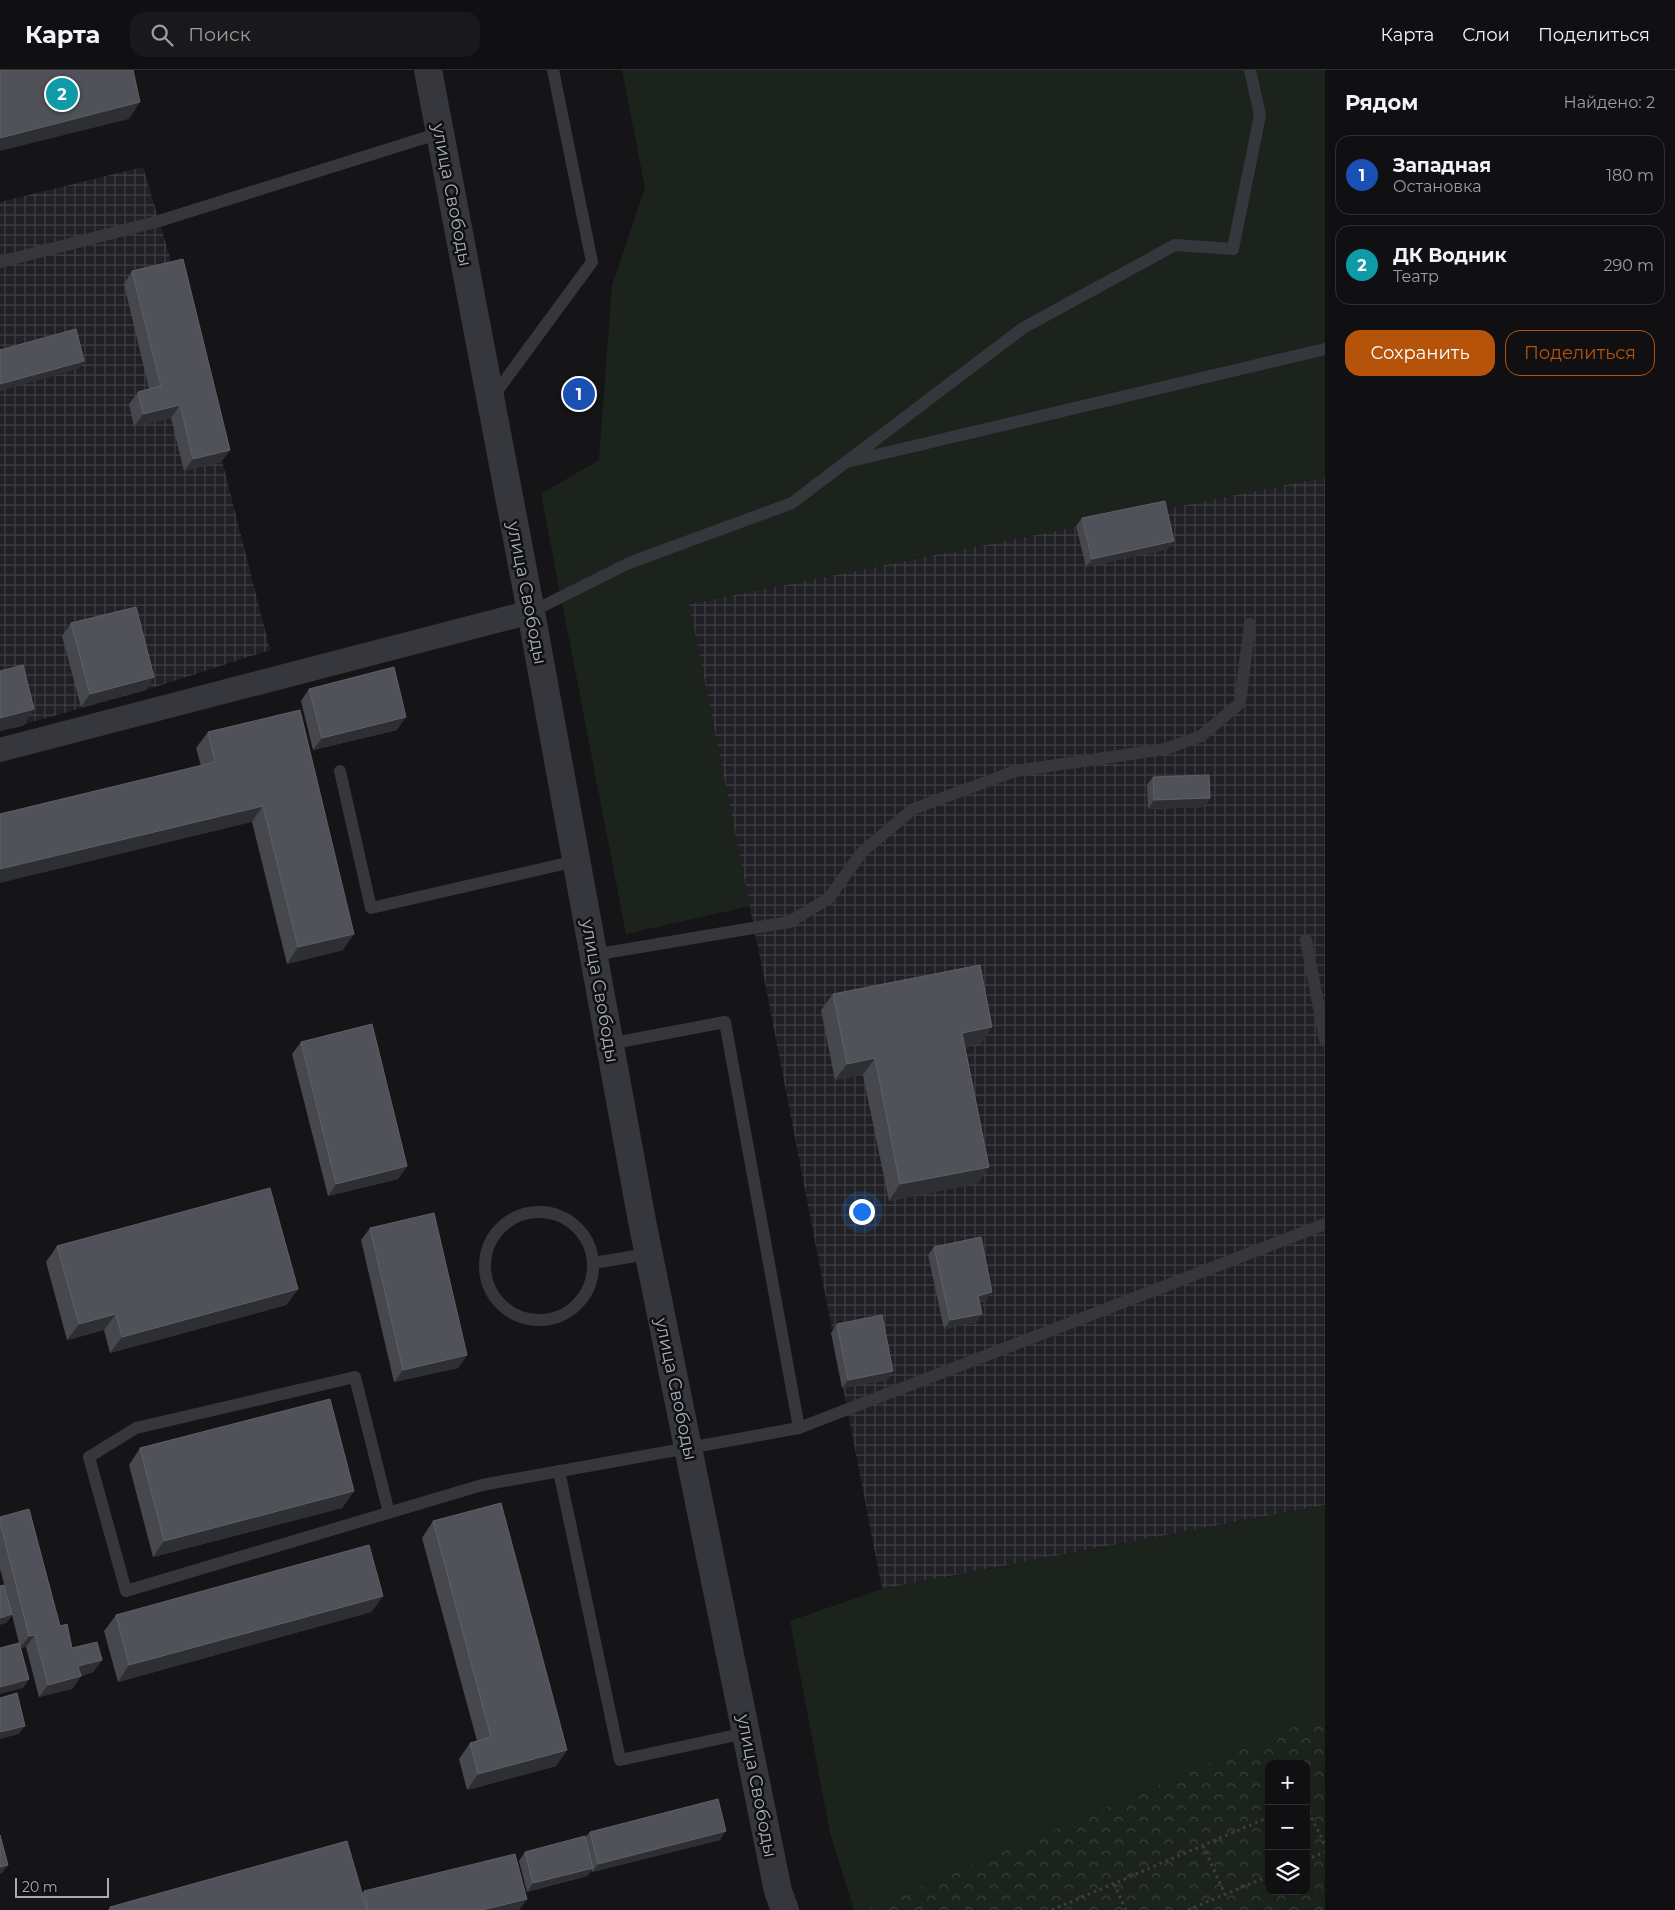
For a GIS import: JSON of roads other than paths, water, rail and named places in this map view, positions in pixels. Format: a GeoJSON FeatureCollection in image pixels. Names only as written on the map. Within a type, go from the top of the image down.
{"type":"FeatureCollection","features":[{"type":"Feature","properties":{"kind":"street","name":"улица Свободы"},"geometry":{"type":"LineString","coordinates":[[428,70],[491,399],[648,1254],[778,1891],[785,1910]]}},
{"type":"Feature","properties":{"kind":"street"},"geometry":{"type":"LineString","coordinates":[[0,750],[530,612]]}},
{"type":"Feature","properties":{"kind":"lane"},"geometry":{"type":"LineString","coordinates":[[491,399],[592,262],[553,70]]}},
{"type":"Feature","properties":{"kind":"lane"},"geometry":{"type":"LineString","coordinates":[[530,612],[629,563],[792,503],[1031,324],[1175,245],[1233,249],[1260,115],[1250,70]]}},
{"type":"Feature","properties":{"kind":"lane"},"geometry":{"type":"LineString","coordinates":[[0,262],[159,221],[440,133]]}},
{"type":"Feature","properties":{"kind":"lane"},"geometry":{"type":"LineString","coordinates":[[846,462],[1325,349]]}},
{"type":"Feature","properties":{"kind":"lane"},"geometry":{"type":"LineString","coordinates":[[593,955],[790,922],[828,899],[862,852],[913,810],[1015,771],[1165,749],[1200,736],[1240,703],[1250,624]]}},
{"type":"Feature","properties":{"kind":"lane"},"geometry":{"type":"LineString","coordinates":[[340,771],[371,908],[576,862]]}},
{"type":"Feature","properties":{"kind":"lane"},"geometry":{"type":"LineString","coordinates":[[1306,940],[1325,1040]]}},
{"type":"Feature","properties":{"kind":"lane"},"geometry":{"type":"LineString","coordinates":[[609,1044],[725,1022],[799,1428]]}},
{"type":"Feature","properties":{"kind":"lane"},"geometry":{"type":"LineString","coordinates":[[530,1212],[548,1212],[564,1218],[580,1229],[590,1245],[593,1263],[592,1281],[583,1298],[570,1312],[553,1319],[534,1321],[516,1316],[502,1306],[491,1293],[485,1276],[485,1258],[489,1242],[500,1227],[514,1217],[530,1212]]}},
{"type":"Feature","properties":{"kind":"lane"},"geometry":{"type":"LineString","coordinates":[[389,1513],[355,1377],[136,1428],[89,1457],[126,1591],[389,1513],[482,1485],[799,1428],[1325,1224]]}},
{"type":"Feature","properties":{"kind":"lane"},"geometry":{"type":"LineString","coordinates":[[593,1263],[648,1254]]}},
{"type":"Feature","properties":{"kind":"lane"},"geometry":{"type":"LineString","coordinates":[[559,1471],[620,1760],[746,1733]]}},
{"type":"Feature","properties":{"kind":"place","name":"ДК Водник"},"geometry":{"type":"Point","coordinates":[62,94]}},
{"type":"Feature","properties":{"kind":"place","name":"Западная"},"geometry":{"type":"Point","coordinates":[579,394]}}]}
